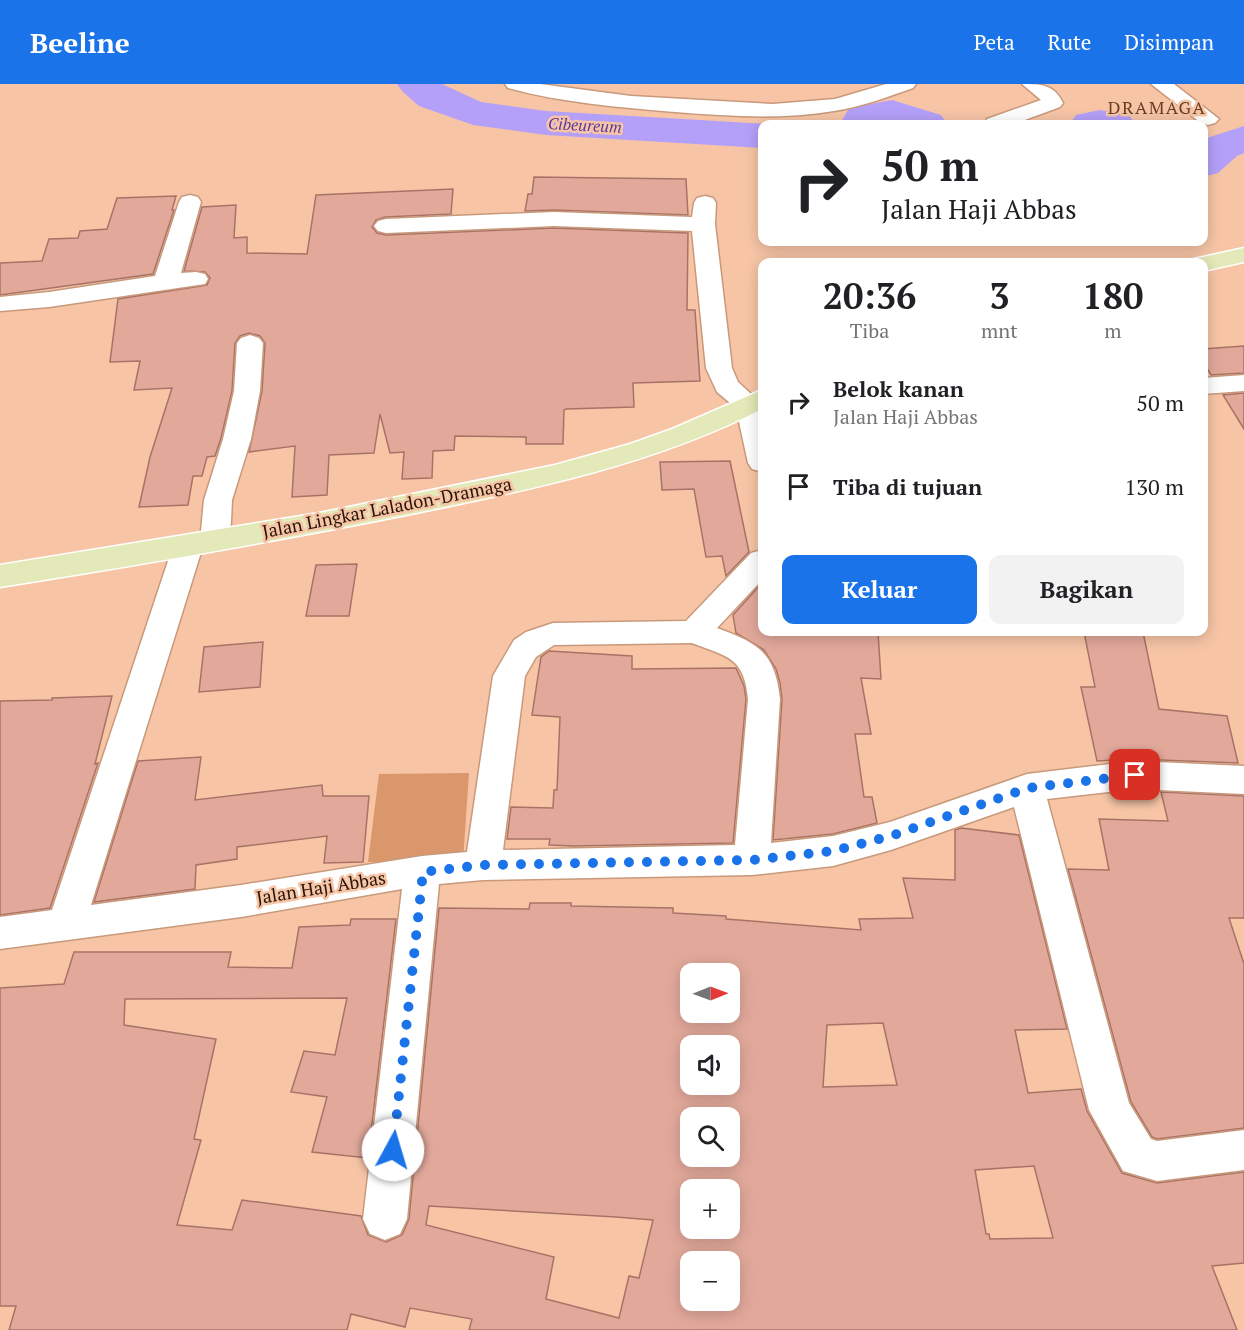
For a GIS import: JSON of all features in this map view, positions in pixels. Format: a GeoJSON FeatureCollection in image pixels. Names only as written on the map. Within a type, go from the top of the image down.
{"type":"FeatureCollection","features":[{"type":"Feature","properties":{"kind":"main road"},"geometry":{"type":"LineString","coordinates":[[1208,263],[1244,255]]}},
{"type":"Feature","properties":{"kind":"main road","name":"Jalan Lingkar Laladon-Dramaga"},"geometry":{"type":"LineString","coordinates":[[0,576],[308,526],[560,474],[670,439],[755,401]]}},
{"type":"Feature","properties":{"kind":"street"},"geometry":{"type":"LineString","coordinates":[[515,84],[590,99],[726,109],[806,109],[848,93],[906,84]]}},
{"type":"Feature","properties":{"kind":"street"},"geometry":{"type":"LineString","coordinates":[[1006,120],[1053,103],[1050,97],[1032,84]]}},
{"type":"Feature","properties":{"kind":"street"},"geometry":{"type":"LineString","coordinates":[[1161,84],[1208,119]]}},
{"type":"Feature","properties":{"kind":"street"},"geometry":{"type":"LineString","coordinates":[[166,282],[190,202]]}},
{"type":"Feature","properties":{"kind":"street"},"geometry":{"type":"LineString","coordinates":[[387,226],[704,213],[722,378],[726,386],[755,401],[758,428]]}},
{"type":"Feature","properties":{"kind":"street"},"geometry":{"type":"LineString","coordinates":[[0,304],[75,298],[196,279]]}},
{"type":"Feature","properties":{"kind":"street"},"geometry":{"type":"LineString","coordinates":[[66,924],[218,500],[237,439],[247,391],[250,343]]}},
{"type":"Feature","properties":{"kind":"street"},"geometry":{"type":"LineString","coordinates":[[1208,386],[1244,383]]}},
{"type":"Feature","properties":{"kind":"street"},"geometry":{"type":"LineString","coordinates":[[694,632],[758,565]]}},
{"type":"Feature","properties":{"kind":"street"},"geometry":{"type":"LineString","coordinates":[[483,865],[509,676],[516,658],[528,645],[539,637],[553,634],[694,632],[735,646],[752,659],[762,678],[764,699],[752,860]]}},
{"type":"Feature","properties":{"kind":"street","name":"Jalan Haji Abbas"},"geometry":{"type":"LineString","coordinates":[[0,933],[241,901],[423,872],[483,865],[752,860],[833,851],[866,844],[1028,788],[1135,775],[1244,780]]}},
{"type":"Feature","properties":{"kind":"street"},"geometry":{"type":"LineString","coordinates":[[1028,788],[1110,1110],[1138,1157],[1157,1161],[1243,1150]]}},
{"type":"Feature","properties":{"kind":"street"},"geometry":{"type":"LineString","coordinates":[[385,1220],[423,872]]}},
{"type":"Feature","properties":{"kind":"shaded area"},"geometry":{"type":"Polygon","coordinates":[[[469,773],[463,861],[368,862],[379,774],[469,773]]]}},
{"type":"Feature","properties":{"kind":"building"},"geometry":{"type":"Polygon","coordinates":[[[534,177],[686,179],[688,215],[525,211],[528,194],[532,194],[534,177]]]}},
{"type":"Feature","properties":{"kind":"building"},"geometry":{"type":"Polygon","coordinates":[[[453,189],[451,214],[385,217],[376,220],[372,227],[377,233],[386,235],[554,228],[688,233],[687,310],[695,310],[700,381],[633,383],[634,407],[566,409],[564,410],[563,444],[526,444],[526,437],[455,436],[454,450],[433,451],[432,478],[402,479],[404,452],[390,453],[380,414],[374,453],[329,455],[327,495],[292,497],[295,446],[249,452],[262,391],[265,343],[260,336],[249,333],[240,336],[235,343],[232,391],[221,438],[215,456],[207,457],[202,476],[193,476],[188,505],[139,507],[150,457],[172,388],[134,390],[140,361],[110,362],[118,299],[207,285],[210,278],[205,272],[184,271],[202,207],[236,205],[234,238],[247,237],[247,253],[307,254],[316,195],[453,189]]]}},
{"type":"Feature","properties":{"kind":"building"},"geometry":{"type":"Polygon","coordinates":[[[176,196],[172,210],[174,210],[153,274],[0,295],[0,263],[42,261],[49,239],[78,238],[80,231],[107,229],[117,198],[176,196]]]}},
{"type":"Feature","properties":{"kind":"building"},"geometry":{"type":"Polygon","coordinates":[[[1244,346],[1244,373],[1211,375],[1208,370],[1208,349],[1244,346]]]}},
{"type":"Feature","properties":{"kind":"building"},"geometry":{"type":"Polygon","coordinates":[[[1244,393],[1244,429],[1223,395],[1244,393]]]}},
{"type":"Feature","properties":{"kind":"building"},"geometry":{"type":"Polygon","coordinates":[[[730,461],[749,552],[726,576],[722,556],[706,557],[694,489],[662,490],[660,462],[730,461]]]}},
{"type":"Feature","properties":{"kind":"building"},"geometry":{"type":"Polygon","coordinates":[[[357,564],[349,616],[306,616],[316,565],[357,564]]]}},
{"type":"Feature","properties":{"kind":"building"},"geometry":{"type":"Polygon","coordinates":[[[758,587],[758,636],[878,636],[881,679],[861,678],[871,734],[855,734],[864,797],[872,797],[877,823],[833,834],[773,840],[782,699],[780,683],[776,669],[764,650],[736,633],[733,615],[758,587]]]}},
{"type":"Feature","properties":{"kind":"building"},"geometry":{"type":"Polygon","coordinates":[[[1085,636],[1144,636],[1159,709],[1227,716],[1238,763],[1135,759],[1097,761],[1081,687],[1095,687],[1085,636]]]}},
{"type":"Feature","properties":{"kind":"building"},"geometry":{"type":"Polygon","coordinates":[[[263,642],[260,687],[199,692],[204,647],[263,642]]]}},
{"type":"Feature","properties":{"kind":"building"},"geometry":{"type":"Polygon","coordinates":[[[549,651],[632,656],[632,669],[736,668],[744,686],[746,699],[733,843],[574,846],[549,845],[550,839],[507,839],[511,807],[553,808],[554,790],[557,790],[560,717],[532,715],[541,657],[549,651]]]}},
{"type":"Feature","properties":{"kind":"building"},"geometry":{"type":"Polygon","coordinates":[[[112,696],[95,764],[98,763],[50,908],[0,915],[0,701],[112,696]]]}},
{"type":"Feature","properties":{"kind":"building"},"geometry":{"type":"Polygon","coordinates":[[[201,757],[195,800],[322,785],[323,796],[369,796],[363,862],[324,863],[327,836],[237,847],[237,859],[196,865],[195,889],[94,902],[138,761],[201,757]]]}},
{"type":"Feature","properties":{"kind":"building"},"geometry":{"type":"Polygon","coordinates":[[[1161,792],[1244,796],[1244,918],[1229,918],[1244,964],[1244,1128],[1157,1139],[1152,1137],[1131,1102],[1068,869],[1109,870],[1099,819],[1168,821],[1161,792]]]}},
{"type":"Feature","properties":{"kind":"building"},"geometry":{"type":"Polygon","coordinates":[[[961,828],[1019,835],[1067,1029],[1015,1030],[1028,1093],[1081,1089],[1087,1111],[1122,1173],[1157,1183],[1244,1172],[1244,1263],[1212,1266],[1237,1330],[469,1330],[472,1319],[410,1308],[405,1327],[351,1314],[347,1330],[9,1330],[16,1306],[0,1306],[0,988],[64,984],[74,952],[231,952],[228,967],[292,968],[299,927],[350,925],[351,919],[396,919],[368,1158],[312,1152],[327,1097],[291,1092],[304,1051],[335,1055],[347,998],[125,999],[124,1025],[216,1039],[194,1139],[201,1140],[177,1225],[232,1230],[242,1200],[361,1216],[368,1235],[386,1242],[402,1235],[409,1219],[439,908],[529,909],[530,903],[571,903],[571,906],[673,908],[673,913],[861,930],[859,919],[913,918],[903,878],[955,880],[955,830],[961,828]],[[883,1023],[827,1025],[823,1087],[897,1085],[883,1023]],[[1034,1166],[975,1170],[986,1234],[989,1234],[990,1239],[1053,1238],[1034,1166]],[[429,1206],[426,1225],[554,1257],[546,1299],[619,1318],[629,1276],[639,1278],[653,1220],[429,1206]]]}},
{"type":"Feature","properties":{"kind":"waterway","name":"Cibeureum"},"geometry":{"type":"LineString","coordinates":[[417,84],[433,97],[473,113],[546,123],[758,135]]}},
{"type":"Feature","properties":{"kind":"waterway","name":"Cibeureum"},"geometry":{"type":"LineString","coordinates":[[863,120],[864,117],[892,112],[915,120]]}},
{"type":"Feature","properties":{"kind":"waterway","name":"Cibeureum"},"geometry":{"type":"LineString","coordinates":[[1208,160],[1222,147],[1244,139]]}},
{"type":"Feature","properties":{"kind":"district","name":"DRAMAGA"},"geometry":{"type":"Point","coordinates":[1157,108]}},
{"type":"Feature","properties":{"kind":"route"},"geometry":{"type":"LineString","coordinates":[[393,1150],[423,872],[483,865],[637,864],[752,860],[833,851],[891,836],[1028,788],[1135,775]]}}]}
